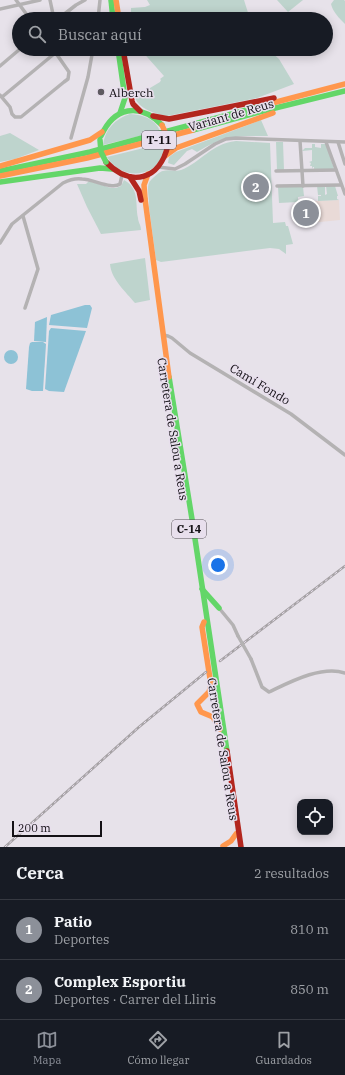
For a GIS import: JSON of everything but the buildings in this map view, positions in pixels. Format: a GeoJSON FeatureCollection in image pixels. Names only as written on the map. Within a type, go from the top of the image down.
{"type":"FeatureCollection","features":[{"type":"Feature","properties":{"kind":"main road"},"geometry":{"type":"LineString","coordinates":[[111,0],[112,12]]}},
{"type":"Feature","properties":{"kind":"main road"},"geometry":{"type":"LineString","coordinates":[[116,0],[118,12]]}},
{"type":"Feature","properties":{"kind":"main road"},"geometry":{"type":"LineString","coordinates":[[116,56],[133,104],[141,111]]}},
{"type":"Feature","properties":{"kind":"main road"},"geometry":{"type":"LineString","coordinates":[[119,56],[121,72]]}},
{"type":"Feature","properties":{"kind":"main road"},"geometry":{"type":"LineString","coordinates":[[120,113],[124,104],[127,90],[124,56]]}},
{"type":"Feature","properties":{"kind":"main road","name":"Variant de Reus"},"geometry":{"type":"LineString","coordinates":[[0,176],[92,158],[316,94],[345,84]]}},
{"type":"Feature","properties":{"kind":"main road"},"geometry":{"type":"LineString","coordinates":[[153,116],[162,125],[166,134],[168,145],[164,158],[158,168],[140,177],[122,175],[112,169],[106,162],[101,152],[100,140],[102,132],[109,122],[120,113],[130,110],[141,111],[153,116],[170,119],[308,91],[316,94],[313,100],[176,148],[164,158]]}},
{"type":"Feature","properties":{"kind":"main road","name":"Variant de Reus"},"geometry":{"type":"LineString","coordinates":[[0,171],[90,152],[316,94],[345,91]]}},
{"type":"Feature","properties":{"kind":"main road"},"geometry":{"type":"LineString","coordinates":[[0,166],[90,140],[102,132]]}},
{"type":"Feature","properties":{"kind":"main road"},"geometry":{"type":"LineString","coordinates":[[0,182],[100,168],[112,169]]}},
{"type":"Feature","properties":{"kind":"main road","name":"C-14"},"geometry":{"type":"LineString","coordinates":[[148,174],[144,184],[143,199],[241,847]]}},
{"type":"Feature","properties":{"kind":"main road","name":"C-14"},"geometry":{"type":"LineString","coordinates":[[130,177],[143,199]]}},
{"type":"Feature","properties":{"kind":"main road","name":"Carretera de Salou a Reus"},"geometry":{"type":"LineString","coordinates":[[143,199],[161,354],[238,847]]}},
{"type":"Feature","properties":{"kind":"main road"},"geometry":{"type":"LineString","coordinates":[[202,588],[219,608]]}},
{"type":"Feature","properties":{"kind":"main road"},"geometry":{"type":"LineString","coordinates":[[206,614],[211,609],[219,608]]}},
{"type":"Feature","properties":{"kind":"main road"},"geometry":{"type":"LineString","coordinates":[[204,622],[202,627],[211,686],[210,692],[205,697],[199,699],[196,704],[197,709],[213,718],[220,729]]}},
{"type":"Feature","properties":{"kind":"main road"},"geometry":{"type":"LineString","coordinates":[[233,847],[223,846],[231,841],[236,834]]}},
{"type":"Feature","properties":{"kind":"street"},"geometry":{"type":"LineString","coordinates":[[16,0],[25,12]]}},
{"type":"Feature","properties":{"kind":"street"},"geometry":{"type":"LineString","coordinates":[[0,9],[40,0]]}},
{"type":"Feature","properties":{"kind":"street"},"geometry":{"type":"LineString","coordinates":[[50,0],[53,12]]}},
{"type":"Feature","properties":{"kind":"street"},"geometry":{"type":"LineString","coordinates":[[67,12],[85,0]]}},
{"type":"Feature","properties":{"kind":"street"},"geometry":{"type":"LineString","coordinates":[[99,12],[100,0]]}},
{"type":"Feature","properties":{"kind":"street"},"geometry":{"type":"LineString","coordinates":[[0,66],[12,56]]}},
{"type":"Feature","properties":{"kind":"street"},"geometry":{"type":"LineString","coordinates":[[48,56],[1,96],[10,106],[12,114],[15,117],[17,118],[24,116],[68,79],[68,70],[58,56]]}},
{"type":"Feature","properties":{"kind":"street"},"geometry":{"type":"LineString","coordinates":[[71,138],[88,77],[92,56]]}},
{"type":"Feature","properties":{"kind":"street"},"geometry":{"type":"LineString","coordinates":[[158,168],[175,168],[185,164],[215,144],[226,139],[236,138],[345,142]]}},
{"type":"Feature","properties":{"kind":"street"},"geometry":{"type":"LineString","coordinates":[[300,141],[303,186]]}},
{"type":"Feature","properties":{"kind":"street"},"geometry":{"type":"LineString","coordinates":[[326,142],[345,194]]}},
{"type":"Feature","properties":{"kind":"street"},"geometry":{"type":"LineString","coordinates":[[338,142],[345,164]]}},
{"type":"Feature","properties":{"kind":"street"},"geometry":{"type":"LineString","coordinates":[[164,158],[170,168]]}},
{"type":"Feature","properties":{"kind":"street"},"geometry":{"type":"LineString","coordinates":[[276,171],[336,170]]}},
{"type":"Feature","properties":{"kind":"street"},"geometry":{"type":"LineString","coordinates":[[0,242],[12,224],[63,182],[82,178],[114,187],[120,184],[122,175]]}},
{"type":"Feature","properties":{"kind":"street"},"geometry":{"type":"LineString","coordinates":[[277,186],[341,185]]}},
{"type":"Feature","properties":{"kind":"street"},"geometry":{"type":"LineString","coordinates":[[23,216],[38,269],[25,308]]}},
{"type":"Feature","properties":{"kind":"street","name":"Camí Fondo"},"geometry":{"type":"LineString","coordinates":[[163,335],[172,338],[190,353],[291,414],[345,455]]}},
{"type":"Feature","properties":{"kind":"street"},"geometry":{"type":"LineString","coordinates":[[219,608],[232,625],[251,659],[262,687],[269,692],[307,675],[338,671],[345,673]]}},
{"type":"Feature","properties":{"kind":"shaded area"},"geometry":{"type":"Polygon","coordinates":[[[339,200],[340,220],[299,224],[298,202],[339,200]]]}},
{"type":"Feature","properties":{"kind":"green space"},"geometry":{"type":"Polygon","coordinates":[[[147,0],[244,0],[248,12],[131,12],[131,8],[150,5],[147,0]]]}},
{"type":"Feature","properties":{"kind":"green space"},"geometry":{"type":"Polygon","coordinates":[[[277,0],[303,0],[288,12],[277,0]]]}},
{"type":"Feature","properties":{"kind":"green space"},"geometry":{"type":"Polygon","coordinates":[[[334,0],[345,1],[345,24],[333,10],[331,4],[334,0]]]}},
{"type":"Feature","properties":{"kind":"green space"},"geometry":{"type":"Polygon","coordinates":[[[146,56],[276,56],[294,84],[257,98],[167,116],[144,108],[135,97],[160,82],[160,79],[164,76],[146,56]]]}},
{"type":"Feature","properties":{"kind":"green space"},"geometry":{"type":"Polygon","coordinates":[[[130,114],[148,118],[155,123],[160,131],[103,145],[108,129],[115,122],[130,114]]]}},
{"type":"Feature","properties":{"kind":"green space"},"geometry":{"type":"Polygon","coordinates":[[[261,120],[268,136],[247,136],[224,139],[197,152],[192,149],[187,151],[174,165],[168,163],[169,157],[176,152],[261,120]]]}},
{"type":"Feature","properties":{"kind":"green space"},"geometry":{"type":"Polygon","coordinates":[[[10,133],[39,150],[15,159],[0,162],[0,136],[10,133]]]}},
{"type":"Feature","properties":{"kind":"green space"},"geometry":{"type":"Polygon","coordinates":[[[236,141],[270,143],[273,223],[285,222],[286,226],[288,226],[293,244],[286,245],[286,254],[279,249],[270,248],[161,262],[156,260],[149,207],[149,182],[162,171],[181,170],[195,163],[213,149],[236,141]]]}},
{"type":"Feature","properties":{"kind":"green space"},"geometry":{"type":"Polygon","coordinates":[[[276,142],[283,142],[284,170],[277,170],[276,142]]]}},
{"type":"Feature","properties":{"kind":"green space"},"geometry":{"type":"Polygon","coordinates":[[[164,143],[163,154],[159,163],[152,169],[143,172],[133,173],[124,171],[114,166],[107,157],[164,143]]]}},
{"type":"Feature","properties":{"kind":"green space"},"geometry":{"type":"Polygon","coordinates":[[[312,144],[315,144],[315,147],[321,148],[321,144],[326,144],[334,169],[314,169],[313,167],[312,169],[312,166],[310,166],[311,163],[309,162],[312,161],[312,150],[302,151],[305,148],[312,148],[312,144]]]}},
{"type":"Feature","properties":{"kind":"green space"},"geometry":{"type":"Polygon","coordinates":[[[124,180],[133,188],[135,192],[138,219],[141,230],[101,234],[77,184],[86,184],[89,181],[111,188],[116,188],[121,186],[124,180]]]}},
{"type":"Feature","properties":{"kind":"green space"},"geometry":{"type":"Polygon","coordinates":[[[317,186],[325,186],[325,195],[327,194],[326,186],[335,186],[338,196],[337,199],[339,200],[318,201],[318,196],[321,195],[318,195],[317,186]]]}},
{"type":"Feature","properties":{"kind":"green space"},"geometry":{"type":"Polygon","coordinates":[[[278,187],[303,187],[304,196],[298,197],[298,202],[279,203],[278,187]]]}},
{"type":"Feature","properties":{"kind":"green space"},"geometry":{"type":"Polygon","coordinates":[[[310,202],[311,223],[301,223],[300,203],[310,202]]]}},
{"type":"Feature","properties":{"kind":"green space"},"geometry":{"type":"Polygon","coordinates":[[[145,258],[150,300],[135,303],[116,280],[110,264],[145,258]]]}},
{"type":"Feature","properties":{"kind":"water"},"geometry":{"type":"Polygon","coordinates":[[[85,305],[90,305],[92,308],[87,328],[49,325],[51,315],[85,305]]]}},
{"type":"Feature","properties":{"kind":"water"},"geometry":{"type":"Polygon","coordinates":[[[47,317],[46,342],[34,341],[35,322],[47,317]]]}},
{"type":"Feature","properties":{"kind":"water"},"geometry":{"type":"Polygon","coordinates":[[[51,328],[86,331],[64,392],[49,391],[45,389],[49,331],[51,328]]]}},
{"type":"Feature","properties":{"kind":"water"},"geometry":{"type":"Polygon","coordinates":[[[43,342],[46,344],[43,391],[32,391],[26,389],[29,347],[30,343],[43,342]]]}},
{"type":"Feature","properties":{"kind":"water"},"geometry":{"type":"Polygon","coordinates":[[[8,350],[14,350],[18,354],[18,360],[14,364],[8,364],[4,360],[4,354],[8,350]]]}},
{"type":"Feature","properties":{"kind":"railway"},"geometry":{"type":"LineString","coordinates":[[220,661],[345,566]]}},
{"type":"Feature","properties":{"kind":"railway"},"geometry":{"type":"LineString","coordinates":[[5,847],[139,727],[206,672]]}},
{"type":"Feature","properties":{"kind":"traffic: fast"},"geometry":{"type":"LineString","coordinates":[[111,0],[112,12]]}},
{"type":"Feature","properties":{"kind":"traffic: fast"},"geometry":{"type":"LineString","coordinates":[[119,56],[125,98],[120,113]]}},
{"type":"Feature","properties":{"kind":"traffic: fast"},"geometry":{"type":"LineString","coordinates":[[193,130],[345,91]]}},
{"type":"Feature","properties":{"kind":"traffic: fast"},"geometry":{"type":"LineString","coordinates":[[0,171],[90,152],[261,106]]}},
{"type":"Feature","properties":{"kind":"traffic: fast"},"geometry":{"type":"LineString","coordinates":[[101,136],[106,126],[113,119],[128,111],[145,113],[162,125]]}},
{"type":"Feature","properties":{"kind":"traffic: fast"},"geometry":{"type":"LineString","coordinates":[[167,138],[168,145]]}},
{"type":"Feature","properties":{"kind":"traffic: fast"},"geometry":{"type":"LineString","coordinates":[[100,140],[101,152],[106,162]]}},
{"type":"Feature","properties":{"kind":"traffic: fast"},"geometry":{"type":"LineString","coordinates":[[0,182],[100,168],[112,169]]}},
{"type":"Feature","properties":{"kind":"traffic: fast"},"geometry":{"type":"LineString","coordinates":[[169,377],[227,751]]}},
{"type":"Feature","properties":{"kind":"traffic: fast"},"geometry":{"type":"LineString","coordinates":[[202,589],[219,608]]}},
{"type":"Feature","properties":{"kind":"traffic: slow"},"geometry":{"type":"LineString","coordinates":[[116,0],[118,12]]}},
{"type":"Feature","properties":{"kind":"traffic: slow"},"geometry":{"type":"LineString","coordinates":[[261,106],[345,84]]}},
{"type":"Feature","properties":{"kind":"traffic: slow"},"geometry":{"type":"LineString","coordinates":[[165,156],[176,148],[273,113]]}},
{"type":"Feature","properties":{"kind":"traffic: slow"},"geometry":{"type":"LineString","coordinates":[[162,125],[166,134]]}},
{"type":"Feature","properties":{"kind":"traffic: slow"},"geometry":{"type":"LineString","coordinates":[[0,176],[87,158],[193,130]]}},
{"type":"Feature","properties":{"kind":"traffic: slow"},"geometry":{"type":"LineString","coordinates":[[0,166],[90,140],[102,132]]}},
{"type":"Feature","properties":{"kind":"traffic: slow"},"geometry":{"type":"LineString","coordinates":[[145,199],[144,185],[148,174]]}},
{"type":"Feature","properties":{"kind":"traffic: slow"},"geometry":{"type":"LineString","coordinates":[[145,199],[169,377]]}},
{"type":"Feature","properties":{"kind":"traffic: slow"},"geometry":{"type":"LineString","coordinates":[[204,622],[202,627],[211,685],[209,692],[197,704],[201,712],[213,717],[220,729]]}},
{"type":"Feature","properties":{"kind":"traffic: slow"},"geometry":{"type":"LineString","coordinates":[[223,846],[231,841],[236,834]]}},
{"type":"Feature","properties":{"kind":"traffic: jam"},"geometry":{"type":"LineString","coordinates":[[124,56],[132,101],[140,111]]}},
{"type":"Feature","properties":{"kind":"traffic: jam"},"geometry":{"type":"LineString","coordinates":[[153,116],[169,119],[274,98]]}},
{"type":"Feature","properties":{"kind":"traffic: jam"},"geometry":{"type":"LineString","coordinates":[[106,162],[125,175],[134,177],[143,176],[151,173],[158,166],[164,157],[168,145]]}},
{"type":"Feature","properties":{"kind":"traffic: jam"},"geometry":{"type":"LineString","coordinates":[[130,177],[139,191],[141,200]]}},
{"type":"Feature","properties":{"kind":"traffic: jam"},"geometry":{"type":"LineString","coordinates":[[227,751],[241,847]]}},
{"type":"Feature","properties":{"kind":"place","name":"Alberch"},"geometry":{"type":"Point","coordinates":[101,92]}},
{"type":"Feature","properties":{"kind":"place","name":"Complex Esportiu"},"geometry":{"type":"Point","coordinates":[256,187]}},
{"type":"Feature","properties":{"kind":"place","name":"Patio"},"geometry":{"type":"Point","coordinates":[306,213]}}]}
